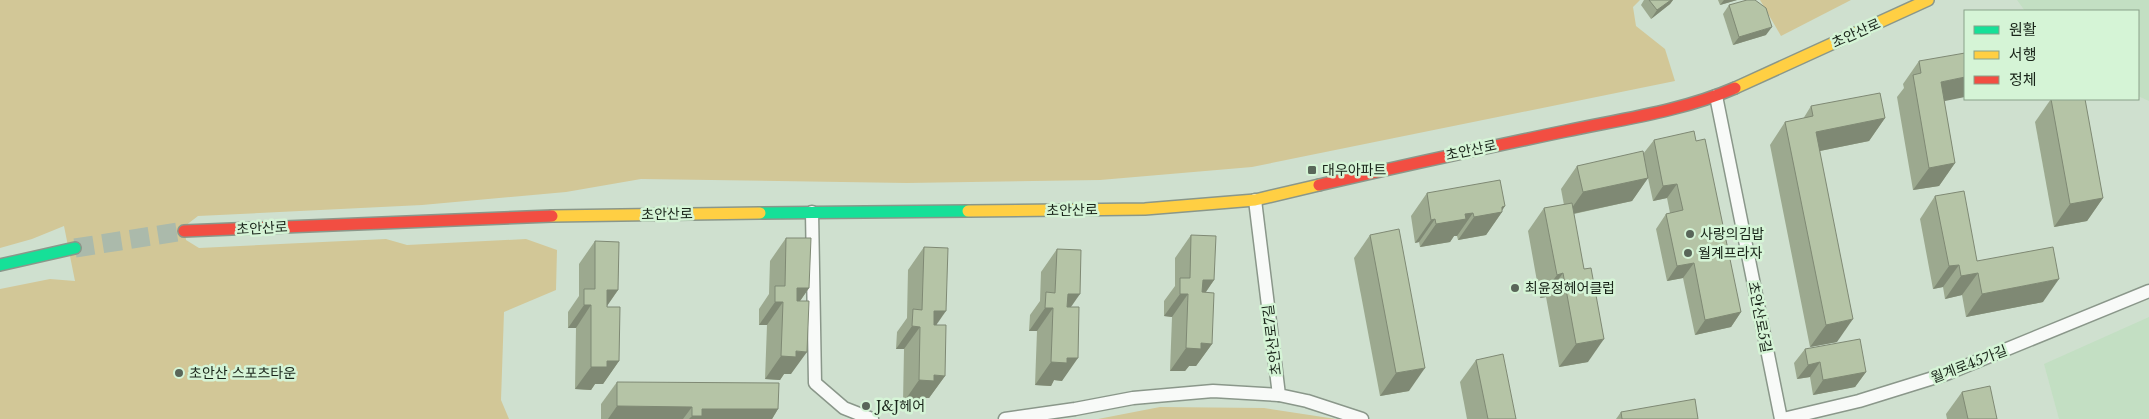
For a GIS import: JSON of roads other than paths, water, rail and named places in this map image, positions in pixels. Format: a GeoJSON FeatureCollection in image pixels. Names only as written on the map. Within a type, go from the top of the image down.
{"type":"FeatureCollection","features":[{"type":"Feature","properties":{"kind":"street","name":"초안산로"},"geometry":{"type":"LineString","coordinates":[[184,231],[518,216],[1145,209],[1255,200],[1421,161],[1658,112],[1716,96],[1928,0]]}},
{"type":"Feature","properties":{"kind":"street","name":"초안산로5길"},"geometry":{"type":"LineString","coordinates":[[1716,96],[1782,419]]}},
{"type":"Feature","properties":{"kind":"street","name":"초안산로7길"},"geometry":{"type":"LineString","coordinates":[[1255,200],[1279,395],[1307,401],[1362,419]]}},
{"type":"Feature","properties":{"kind":"street"},"geometry":{"type":"LineString","coordinates":[[812,212],[815,383],[844,408],[872,419]]}},
{"type":"Feature","properties":{"kind":"street"},"geometry":{"type":"LineString","coordinates":[[0,265],[75,248]]}},
{"type":"Feature","properties":{"kind":"street","name":"월계로45가길"},"geometry":{"type":"LineString","coordinates":[[1782,419],[1859,402],[1946,374],[2149,291]]}},
{"type":"Feature","properties":{"kind":"street"},"geometry":{"type":"LineString","coordinates":[[1005,419],[1075,410],[1133,398],[1214,391],[1279,395]]}},
{"type":"Feature","properties":{"kind":"tunnel"},"geometry":{"type":"LineString","coordinates":[[75,248],[184,231]]}},
{"type":"Feature","properties":{"kind":"place","name":"대우아파트"},"geometry":{"type":"Point","coordinates":[1312,170]}},
{"type":"Feature","properties":{"kind":"place","name":"사랑의김밥"},"geometry":{"type":"Point","coordinates":[1690,234]}},
{"type":"Feature","properties":{"kind":"place","name":"월계프라자"},"geometry":{"type":"Point","coordinates":[1688,253]}},
{"type":"Feature","properties":{"kind":"place","name":"최윤정헤어클럽"},"geometry":{"type":"Point","coordinates":[1515,288]}},
{"type":"Feature","properties":{"kind":"place","name":"초안산 스포츠타운"},"geometry":{"type":"Point","coordinates":[179,373]}},
{"type":"Feature","properties":{"kind":"place","name":"J&J헤어"},"geometry":{"type":"Point","coordinates":[866,406]}}]}
